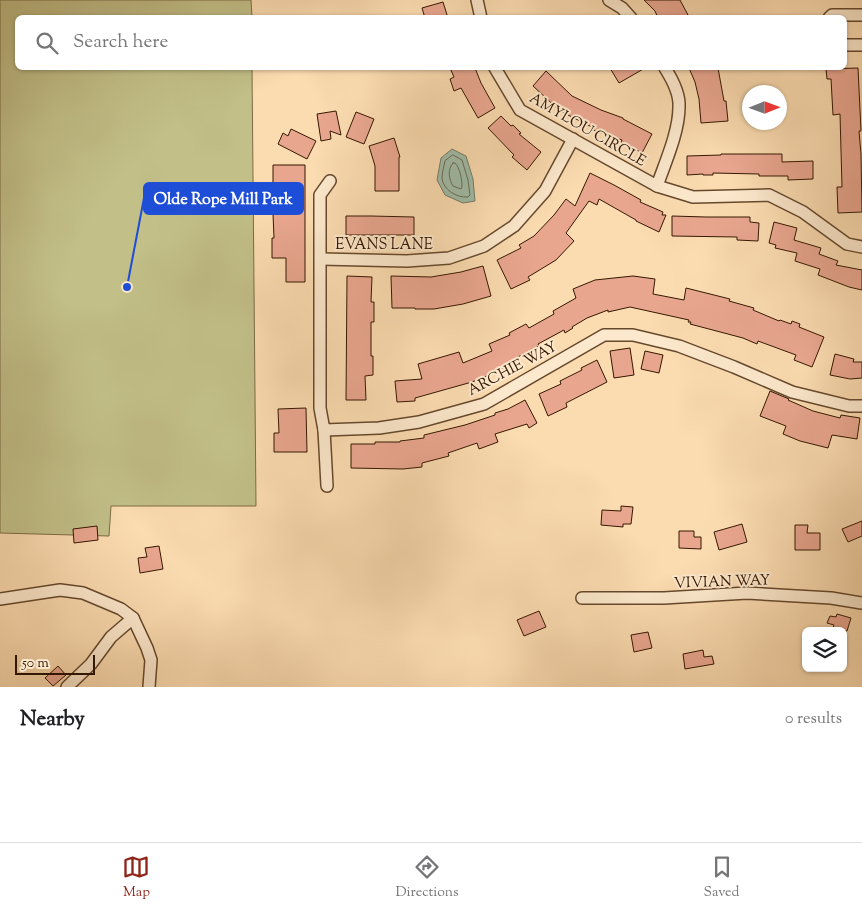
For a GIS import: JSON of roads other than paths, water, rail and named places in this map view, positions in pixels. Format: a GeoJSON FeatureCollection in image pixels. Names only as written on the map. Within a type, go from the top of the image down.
{"type":"FeatureCollection","features":[{"type":"Feature","properties":{"kind":"street"},"geometry":{"type":"LineString","coordinates":[[477,0],[480,15]]}},
{"type":"Feature","properties":{"kind":"street"},"geometry":{"type":"LineString","coordinates":[[609,0],[622,8],[628,15]]}},
{"type":"Feature","properties":{"kind":"street"},"geometry":{"type":"LineString","coordinates":[[832,15],[862,15]]}},
{"type":"Feature","properties":{"kind":"street"},"geometry":{"type":"LineString","coordinates":[[847,45],[862,45]]}},
{"type":"Feature","properties":{"kind":"street","name":"AMYLOU CIRCLE"},"geometry":{"type":"LineString","coordinates":[[496,70],[520,110],[657,186],[693,197],[769,196],[803,212],[847,244],[862,247]]}},
{"type":"Feature","properties":{"kind":"street","name":"AMYLOU CIRCLE"},"geometry":{"type":"LineString","coordinates":[[657,186],[677,126],[680,106],[673,80],[666,70]]}},
{"type":"Feature","properties":{"kind":"street","name":"EVANS LANE"},"geometry":{"type":"LineString","coordinates":[[321,260],[407,261],[449,258],[484,246],[514,226],[545,191],[573,139]]}},
{"type":"Feature","properties":{"kind":"street"},"geometry":{"type":"LineString","coordinates":[[327,486],[324,430],[320,408],[320,195],[330,181]]}},
{"type":"Feature","properties":{"kind":"street","name":"ARCHIE WAY"},"geometry":{"type":"LineString","coordinates":[[324,430],[379,428],[419,422],[484,404],[604,335],[633,335],[680,346],[792,392],[849,406],[862,406]]}},
{"type":"Feature","properties":{"kind":"street"},"geometry":{"type":"LineString","coordinates":[[0,599],[60,590],[82,593],[121,609],[133,618],[147,648],[151,660],[149,687]]}},
{"type":"Feature","properties":{"kind":"street","name":"VIVIAN WAY"},"geometry":{"type":"LineString","coordinates":[[582,598],[664,598],[747,593],[831,598],[862,603]]}},
{"type":"Feature","properties":{"kind":"street"},"geometry":{"type":"LineString","coordinates":[[67,687],[91,664],[111,637],[133,618]]}},
{"type":"Feature","properties":{"kind":"water"},"geometry":{"type":"Polygon","coordinates":[[[452,149],[466,156],[473,179],[475,201],[463,203],[445,195],[437,180],[441,158],[452,149]]]}},
{"type":"Feature","properties":{"kind":"place","name":"Olde Rope Mill Park"},"geometry":{"type":"Point","coordinates":[127,287]}}]}
